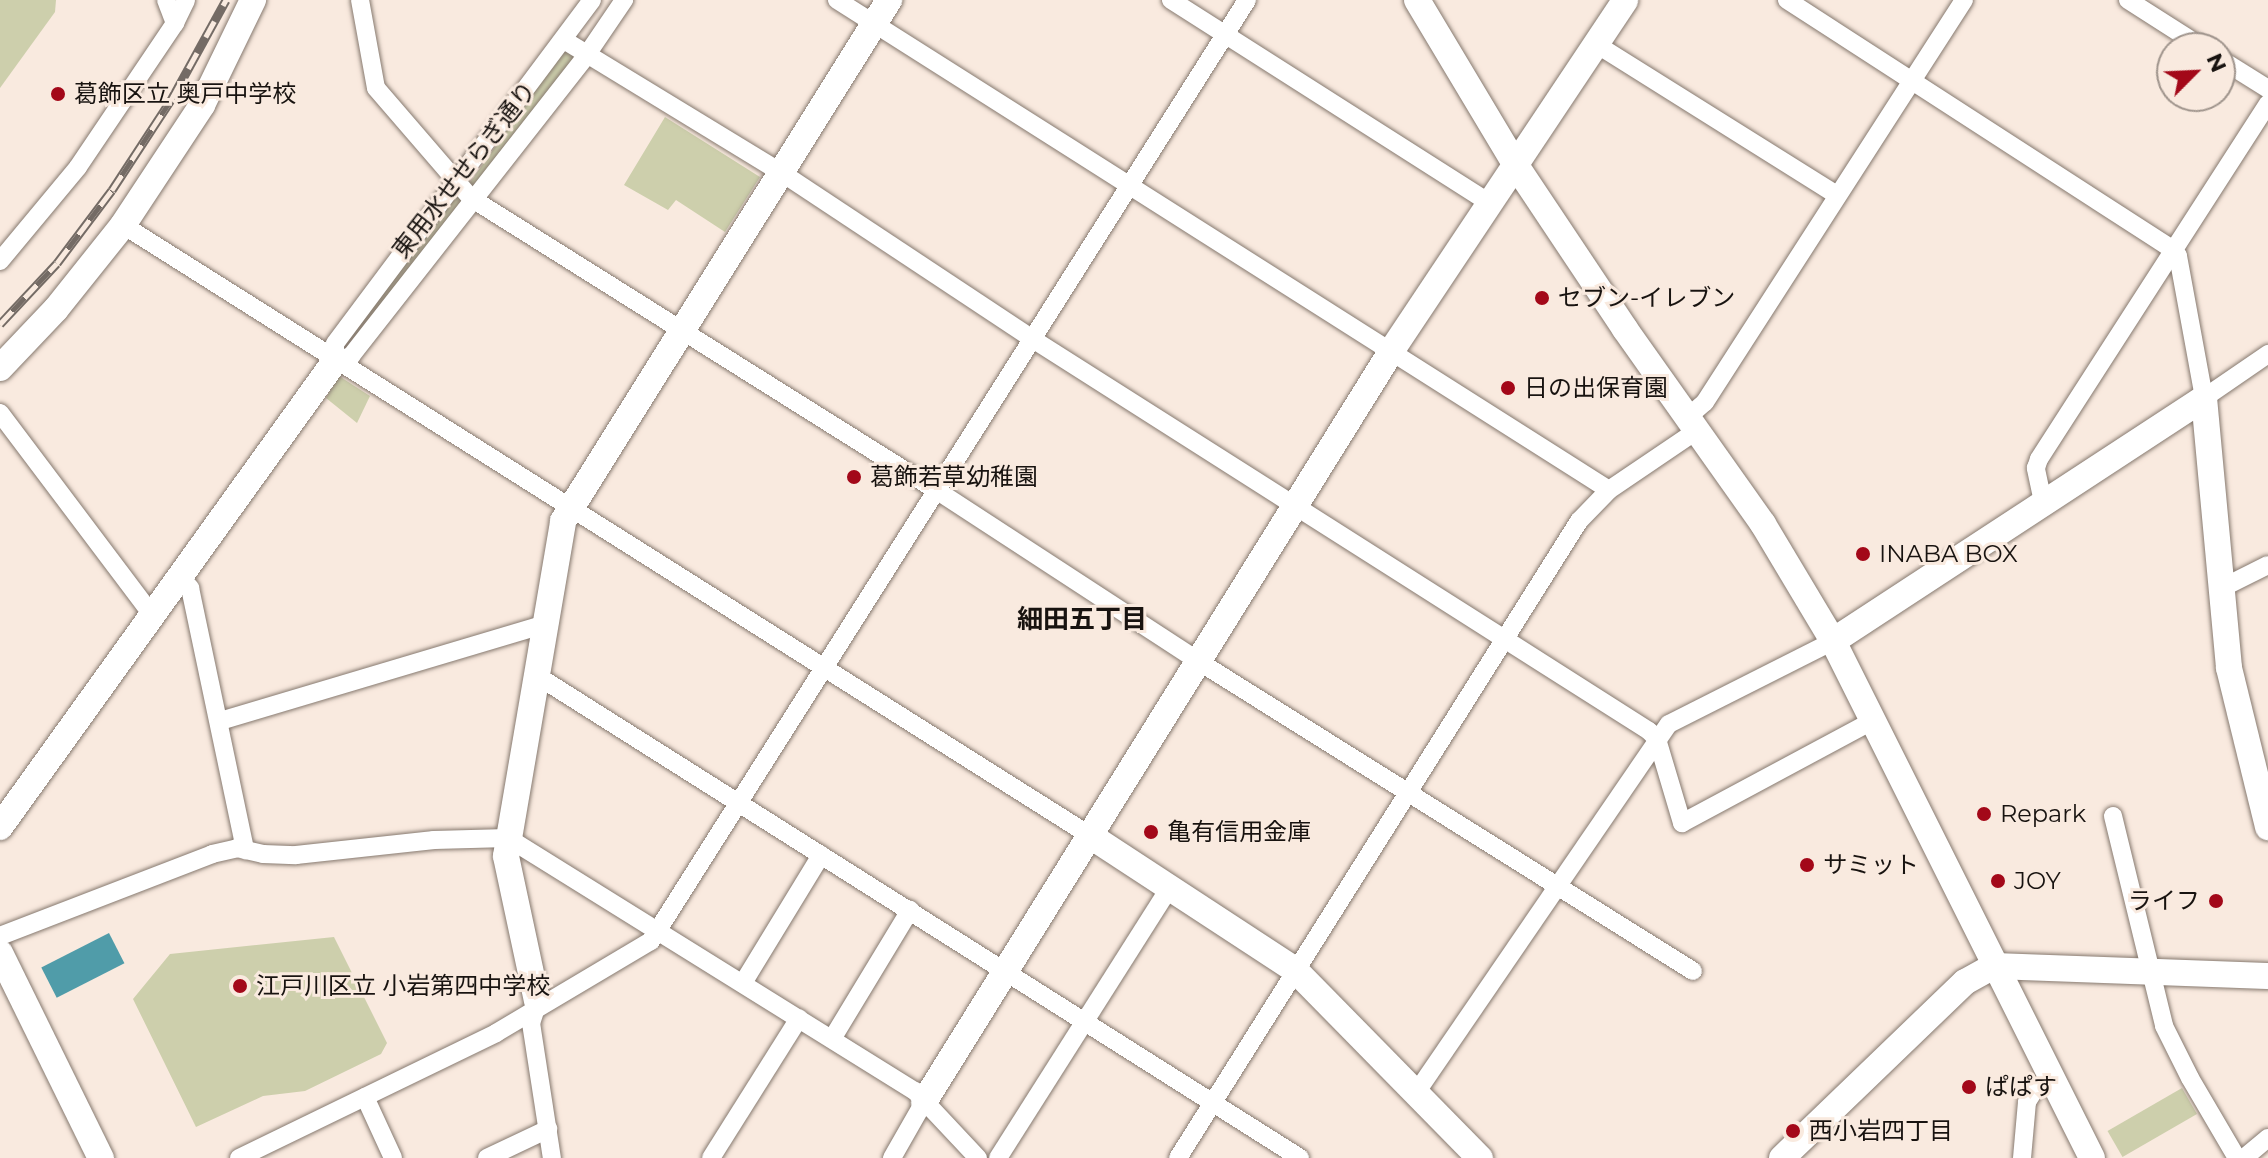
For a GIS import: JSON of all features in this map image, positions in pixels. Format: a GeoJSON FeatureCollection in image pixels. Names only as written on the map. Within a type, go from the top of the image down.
{"type":"FeatureCollection","features":[{"type":"Feature","properties":{"kind":"street"},"geometry":{"type":"LineString","coordinates":[[166,0],[175,23]]}},
{"type":"Feature","properties":{"kind":"street"},"geometry":{"type":"LineString","coordinates":[[0,261],[78,167],[175,23],[186,0]]}},
{"type":"Feature","properties":{"kind":"street"},"geometry":{"type":"LineString","coordinates":[[0,368],[56,309],[123,225],[202,105],[253,0]]}},
{"type":"Feature","properties":{"kind":"street"},"geometry":{"type":"LineString","coordinates":[[360,0],[376,88],[471,198],[936,490],[1198,661],[1693,971]]}},
{"type":"Feature","properties":{"kind":"street"},"geometry":{"type":"LineString","coordinates":[[0,827],[335,361],[335,344],[456,178],[592,0]]}},
{"type":"Feature","properties":{"kind":"street","name":"東用水せせらぎ通り"},"geometry":{"type":"LineString","coordinates":[[335,361],[351,356],[471,198],[586,56],[624,0]]}},
{"type":"Feature","properties":{"kind":"street"},"geometry":{"type":"LineString","coordinates":[[837,0],[1609,490]]}},
{"type":"Feature","properties":{"kind":"street"},"geometry":{"type":"LineString","coordinates":[[552,1158],[531,1023],[536,1006],[506,856],[563,521],[680,329],[889,0]]}},
{"type":"Feature","properties":{"kind":"street"},"geometry":{"type":"LineString","coordinates":[[1171,0],[1490,203]]}},
{"type":"Feature","properties":{"kind":"street"},"geometry":{"type":"LineString","coordinates":[[239,1158],[365,1097],[651,941],[1247,0]]}},
{"type":"Feature","properties":{"kind":"street"},"geometry":{"type":"LineString","coordinates":[[1417,0],[1515,164],[1638,347],[1763,524],[1833,641],[2092,1158]]}},
{"type":"Feature","properties":{"kind":"street"},"geometry":{"type":"LineString","coordinates":[[892,1158],[1089,835],[1392,350],[1625,0]]}},
{"type":"Feature","properties":{"kind":"street"},"geometry":{"type":"LineString","coordinates":[[1787,0],[2174,250],[2178,256],[2204,398],[2229,668],[2268,827]]}},
{"type":"Feature","properties":{"kind":"street"},"geometry":{"type":"LineString","coordinates":[[1178,1158],[1579,521],[1609,490],[1694,423],[1964,0]]}},
{"type":"Feature","properties":{"kind":"street"},"geometry":{"type":"LineString","coordinates":[[2128,0],[2178,32]]}},
{"type":"Feature","properties":{"kind":"street"},"geometry":{"type":"LineString","coordinates":[[564,40],[779,171],[1031,338],[1649,731],[1657,739],[1682,823],[1872,721]]}},
{"type":"Feature","properties":{"kind":"street"},"geometry":{"type":"LineString","coordinates":[[1596,44],[1837,195]]}},
{"type":"Feature","properties":{"kind":"street"},"geometry":{"type":"LineString","coordinates":[[2236,69],[2268,89]]}},
{"type":"Feature","properties":{"kind":"street"},"geometry":{"type":"LineString","coordinates":[[2043,502],[2036,468],[2039,459],[2268,103]]}},
{"type":"Feature","properties":{"kind":"street"},"geometry":{"type":"LineString","coordinates":[[123,225],[1089,835],[1295,970],[1480,1158]]}},
{"type":"Feature","properties":{"kind":"street"},"geometry":{"type":"LineString","coordinates":[[1416,1093],[1669,724],[1833,641],[2268,354]]}},
{"type":"Feature","properties":{"kind":"street"},"geometry":{"type":"LineString","coordinates":[[0,413],[152,615]]}},
{"type":"Feature","properties":{"kind":"street"},"geometry":{"type":"LineString","coordinates":[[2222,588],[2268,565]]}},
{"type":"Feature","properties":{"kind":"street"},"geometry":{"type":"LineString","coordinates":[[180,576],[190,588],[245,850]]}},
{"type":"Feature","properties":{"kind":"street"},"geometry":{"type":"LineString","coordinates":[[220,721],[545,624]]}},
{"type":"Feature","properties":{"kind":"street"},"geometry":{"type":"LineString","coordinates":[[536,675],[1300,1158]]}},
{"type":"Feature","properties":{"kind":"street"},"geometry":{"type":"LineString","coordinates":[[2113,816],[2159,1011],[2175,1050],[2237,1158]]}},
{"type":"Feature","properties":{"kind":"street"},"geometry":{"type":"LineString","coordinates":[[0,936],[212,854],[245,850],[296,855],[434,840],[508,838],[915,1091],[978,1158]]}},
{"type":"Feature","properties":{"kind":"street"},"geometry":{"type":"LineString","coordinates":[[743,983],[821,855]]}},
{"type":"Feature","properties":{"kind":"street"},"geometry":{"type":"LineString","coordinates":[[998,1158],[1169,889]]}},
{"type":"Feature","properties":{"kind":"street"},"geometry":{"type":"LineString","coordinates":[[832,1039],[910,910]]}},
{"type":"Feature","properties":{"kind":"street"},"geometry":{"type":"LineString","coordinates":[[0,953],[101,1158]]}},
{"type":"Feature","properties":{"kind":"street"},"geometry":{"type":"LineString","coordinates":[[1782,1158],[1965,982],[1994,966],[2268,976]]}},
{"type":"Feature","properties":{"kind":"street"},"geometry":{"type":"LineString","coordinates":[[711,1158],[799,1018]]}},
{"type":"Feature","properties":{"kind":"street"},"geometry":{"type":"LineString","coordinates":[[2022,1158],[2027,1102],[2035,1089],[2051,1078]]}},
{"type":"Feature","properties":{"kind":"street"},"geometry":{"type":"LineString","coordinates":[[365,1097],[393,1158]]}},
{"type":"Feature","properties":{"kind":"street"},"geometry":{"type":"LineString","coordinates":[[487,1158],[548,1129]]}},
{"type":"Feature","properties":{"kind":"street"},"geometry":{"type":"LineString","coordinates":[[2244,1158],[2268,1138]]}},
{"type":"Feature","properties":{"kind":"green space"},"geometry":{"type":"Polygon","coordinates":[[[0,0],[56,0],[55,12],[0,88],[0,0]]]}},
{"type":"Feature","properties":{"kind":"green space"},"geometry":{"type":"Polygon","coordinates":[[[567,44],[583,55],[484,196],[468,185],[567,44]]]}},
{"type":"Feature","properties":{"kind":"green space"},"geometry":{"type":"Polygon","coordinates":[[[665,117],[760,177],[725,232],[676,200],[668,210],[624,185],[665,117]]]}},
{"type":"Feature","properties":{"kind":"green space"},"geometry":{"type":"Polygon","coordinates":[[[459,183],[469,197],[346,358],[340,346],[459,183]]]}},
{"type":"Feature","properties":{"kind":"green space"},"geometry":{"type":"Polygon","coordinates":[[[339,376],[370,396],[357,423],[326,398],[339,376]]]}},
{"type":"Feature","properties":{"kind":"green space"},"geometry":{"type":"Polygon","coordinates":[[[334,937],[387,1043],[381,1054],[305,1091],[263,1096],[196,1127],[133,999],[170,954],[334,937]]]}},
{"type":"Feature","properties":{"kind":"green space"},"geometry":{"type":"Polygon","coordinates":[[[2182,1088],[2197,1114],[2123,1157],[2108,1131],[2182,1088]]]}},
{"type":"Feature","properties":{"kind":"water"},"geometry":{"type":"Polygon","coordinates":[[[109,933],[124,963],[57,998],[41,968],[109,933]]]}},
{"type":"Feature","properties":{"kind":"railway"},"geometry":{"type":"LineString","coordinates":[[0,324],[57,263],[112,190],[171,100],[226,0]]}},
{"type":"Feature","properties":{"kind":"place","name":"葛飾区立 奥戸中学校"},"geometry":{"type":"Point","coordinates":[58,94]}},
{"type":"Feature","properties":{"kind":"place","name":"セブン-イレブン"},"geometry":{"type":"Point","coordinates":[1542,298]}},
{"type":"Feature","properties":{"kind":"place","name":"日の出保育園"},"geometry":{"type":"Point","coordinates":[1508,388]}},
{"type":"Feature","properties":{"kind":"place","name":"葛飾若草幼稚園"},"geometry":{"type":"Point","coordinates":[854,477]}},
{"type":"Feature","properties":{"kind":"place","name":"INABA BOX"},"geometry":{"type":"Point","coordinates":[1863,554]}},
{"type":"Feature","properties":{"kind":"place","name":"Repark"},"geometry":{"type":"Point","coordinates":[1984,814]}},
{"type":"Feature","properties":{"kind":"place","name":"亀有信用金庫"},"geometry":{"type":"Point","coordinates":[1151,832]}},
{"type":"Feature","properties":{"kind":"place","name":"サミット"},"geometry":{"type":"Point","coordinates":[1807,865]}},
{"type":"Feature","properties":{"kind":"place","name":"JOY"},"geometry":{"type":"Point","coordinates":[1998,881]}},
{"type":"Feature","properties":{"kind":"place","name":"ライフ"},"geometry":{"type":"Point","coordinates":[2216,901]}},
{"type":"Feature","properties":{"kind":"place","name":"江戸川区立 小岩第四中学校"},"geometry":{"type":"Point","coordinates":[240,986]}},
{"type":"Feature","properties":{"kind":"place","name":"ぱぱす"},"geometry":{"type":"Point","coordinates":[1969,1087]}},
{"type":"Feature","properties":{"kind":"place","name":"西小岩四丁目"},"geometry":{"type":"Point","coordinates":[1793,1131]}},
{"type":"Feature","properties":{"kind":"district","name":"細田五丁目"},"geometry":{"type":"Point","coordinates":[1082,620]}}]}
